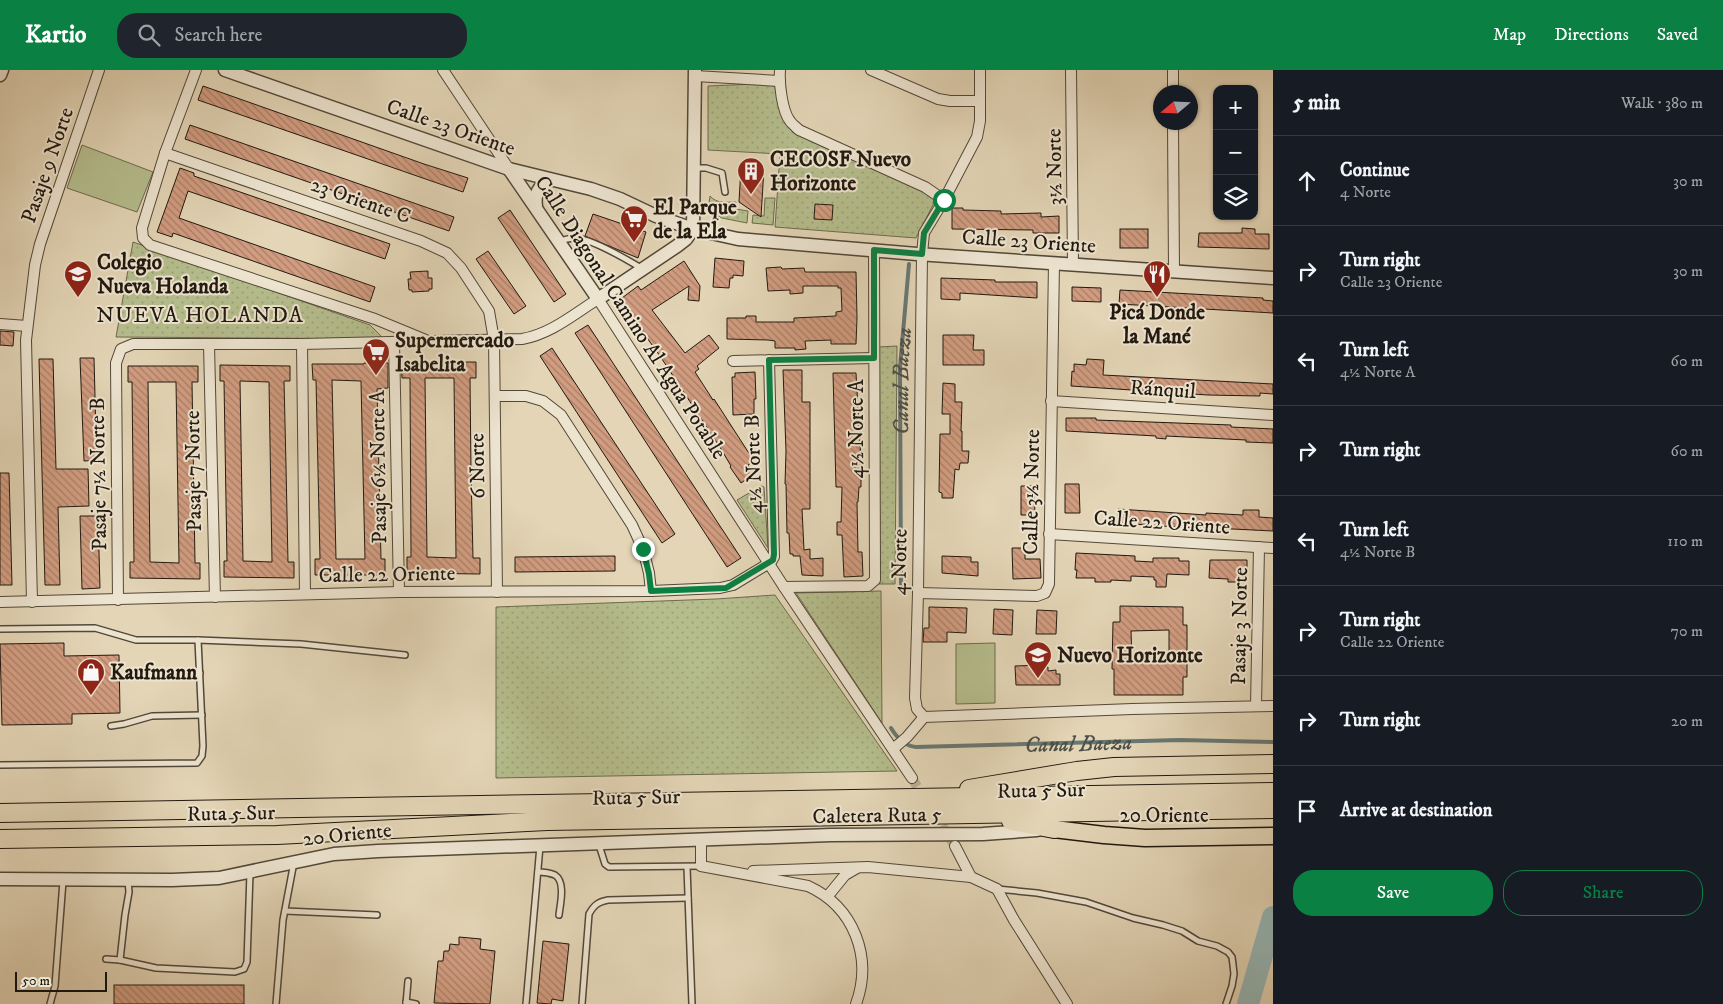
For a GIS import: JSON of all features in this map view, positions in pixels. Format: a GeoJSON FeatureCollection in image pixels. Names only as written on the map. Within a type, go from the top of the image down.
{"type":"FeatureCollection","features":[{"type":"Feature","properties":{"kind":"highway"},"geometry":{"type":"LineString","coordinates":[[899,799],[1094,769],[1134,766],[1273,764]]}},
{"type":"Feature","properties":{"kind":"highway","name":"Ruta 5 Sur"},"geometry":{"type":"LineString","coordinates":[[0,814],[1273,792]]}},
{"type":"Feature","properties":{"kind":"highway","name":"Ruta 5 Sur"},"geometry":{"type":"LineString","coordinates":[[0,839],[286,834],[556,821],[1273,809]]}},
{"type":"Feature","properties":{"kind":"highway"},"geometry":{"type":"LineString","coordinates":[[959,814],[1001,819],[1054,829]]}},
{"type":"Feature","properties":{"kind":"highway","name":"20 Oriente"},"geometry":{"type":"LineString","coordinates":[[1054,829],[1144,838],[1273,836]]}},
{"type":"Feature","properties":{"kind":"street"},"geometry":{"type":"LineString","coordinates":[[0,75],[2,70]]}},
{"type":"Feature","properties":{"kind":"street","name":"Pasaje 9 Norte"},"geometry":{"type":"LineString","coordinates":[[32,602],[27,326],[35,265],[40,244],[99,70]]}},
{"type":"Feature","properties":{"kind":"street"},"geometry":{"type":"LineString","coordinates":[[196,70],[165,153],[142,228],[143,238],[150,245],[375,319],[429,341]]}},
{"type":"Feature","properties":{"kind":"street","name":"Calle 23 Oriente"},"geometry":{"type":"LineString","coordinates":[[225,70],[509,169],[606,194],[656,216],[693,229],[738,240],[1273,278]]}},
{"type":"Feature","properties":{"kind":"street","name":"Calle Diagonal Camino Al Agua Potable"},"geometry":{"type":"LineString","coordinates":[[444,70],[598,299],[784,588],[896,747],[912,778]]}},
{"type":"Feature","properties":{"kind":"street"},"geometry":{"type":"LineString","coordinates":[[871,70],[938,99],[980,101]]}},
{"type":"Feature","properties":{"kind":"street","name":"4 Norte"},"geometry":{"type":"LineString","coordinates":[[924,717],[917,709],[915,698],[918,593],[919,254],[924,233],[944,200],[977,137],[980,121],[980,70]]}},
{"type":"Feature","properties":{"kind":"street","name":"3½ Norte"},"geometry":{"type":"LineString","coordinates":[[1071,70],[1074,264]]}},
{"type":"Feature","properties":{"kind":"street"},"geometry":{"type":"LineString","coordinates":[[1173,70],[1173,85]]}},
{"type":"Feature","properties":{"kind":"street"},"geometry":{"type":"LineString","coordinates":[[209,345],[522,339],[545,333],[681,243],[693,229],[695,73],[780,75],[789,120],[799,130],[925,187],[944,200]]}},
{"type":"Feature","properties":{"kind":"street"},"geometry":{"type":"LineString","coordinates":[[1173,130],[1174,271]]}},
{"type":"Feature","properties":{"kind":"street","name":"23 Oriente C"},"geometry":{"type":"LineString","coordinates":[[165,153],[421,241],[447,253],[461,268],[489,311],[494,340]]}},
{"type":"Feature","properties":{"kind":"street"},"geometry":{"type":"LineString","coordinates":[[536,206],[538,190],[549,180]]}},
{"type":"Feature","properties":{"kind":"street","name":"4½ Norte A"},"geometry":{"type":"LineString","coordinates":[[784,588],[868,586],[873,583],[876,577],[874,250]]}},
{"type":"Feature","properties":{"kind":"street","name":"Calle 3½ Norte"},"geometry":{"type":"LineString","coordinates":[[918,593],[1037,596],[1045,593],[1049,584],[1054,263]]}},
{"type":"Feature","properties":{"kind":"street"},"geometry":{"type":"LineString","coordinates":[[0,324],[27,326]]}},
{"type":"Feature","properties":{"kind":"street","name":"6 Norte"},"geometry":{"type":"LineString","coordinates":[[494,340],[497,592]]}},
{"type":"Feature","properties":{"kind":"street","name":"Pasaje 6½ Norte A"},"geometry":{"type":"LineString","coordinates":[[394,342],[399,592]]}},
{"type":"Feature","properties":{"kind":"street","name":"Pasaje 7½ Norte B"},"geometry":{"type":"LineString","coordinates":[[118,600],[116,363],[121,349],[133,344],[209,345]]}},
{"type":"Feature","properties":{"kind":"street"},"geometry":{"type":"LineString","coordinates":[[302,344],[305,594]]}},
{"type":"Feature","properties":{"kind":"street","name":"Pasaje 7 Norte"},"geometry":{"type":"LineString","coordinates":[[209,345],[215,597]]}},
{"type":"Feature","properties":{"kind":"street"},"geometry":{"type":"LineString","coordinates":[[733,360],[874,358]]}},
{"type":"Feature","properties":{"kind":"street","name":"4½ Norte B"},"geometry":{"type":"LineString","coordinates":[[768,564],[773,560],[774,554],[769,360]]}},
{"type":"Feature","properties":{"kind":"street"},"geometry":{"type":"LineString","coordinates":[[494,396],[526,396],[543,401],[561,415],[632,525],[643,549],[651,591]]}},
{"type":"Feature","properties":{"kind":"street","name":"Ránquil"},"geometry":{"type":"LineString","coordinates":[[1051,401],[1273,415]]}},
{"type":"Feature","properties":{"kind":"street","name":"Calle 22 Oriente"},"geometry":{"type":"LineString","coordinates":[[1050,534],[1273,548]]}},
{"type":"Feature","properties":{"kind":"street","name":"Pasaje 3 Norte"},"geometry":{"type":"LineString","coordinates":[[1256,706],[1259,547]]}},
{"type":"Feature","properties":{"kind":"street","name":"Calle 22 Oriente"},"geometry":{"type":"LineString","coordinates":[[0,602],[399,592],[651,591],[726,588],[768,564]]}},
{"type":"Feature","properties":{"kind":"street"},"geometry":{"type":"LineString","coordinates":[[896,747],[924,717],[1273,706]]}},
{"type":"Feature","properties":{"kind":"street","name":"Caletera Ruta 5"},"geometry":{"type":"LineString","coordinates":[[701,839],[831,835],[983,834],[1054,829]]}},
{"type":"Feature","properties":{"kind":"street"},"geometry":{"type":"LineString","coordinates":[[701,839],[701,866],[808,886],[827,897],[843,912],[858,939],[861,956],[862,976],[860,994],[856,1004]]}},
{"type":"Feature","properties":{"kind":"street","name":"20 Oriente"},"geometry":{"type":"LineString","coordinates":[[0,879],[197,880],[219,878],[294,862],[355,852],[701,839]]}},
{"type":"Feature","properties":{"kind":"street"},"geometry":{"type":"LineString","coordinates":[[955,846],[971,877]]}},
{"type":"Feature","properties":{"kind":"street"},"geometry":{"type":"LineString","coordinates":[[827,897],[845,875],[858,867]]}},
{"type":"Feature","properties":{"kind":"street"},"geometry":{"type":"LineString","coordinates":[[732,872],[868,867],[971,877],[997,890],[1067,1004]]}},
{"type":"Feature","properties":{"kind":"lane"},"geometry":{"type":"LineString","coordinates":[[694,168],[706,168],[722,173],[725,192]]}},
{"type":"Feature","properties":{"kind":"lane"},"geometry":{"type":"LineString","coordinates":[[558,241],[570,238],[583,240],[628,260],[642,269]]}},
{"type":"Feature","properties":{"kind":"lane"},"geometry":{"type":"LineString","coordinates":[[0,629],[95,628],[136,640],[198,640],[301,644],[405,655]]}},
{"type":"Feature","properties":{"kind":"lane"},"geometry":{"type":"LineString","coordinates":[[0,765],[196,763],[202,756],[198,640]]}},
{"type":"Feature","properties":{"kind":"lane"},"geometry":{"type":"LineString","coordinates":[[140,676],[200,673]]}},
{"type":"Feature","properties":{"kind":"lane"},"geometry":{"type":"LineString","coordinates":[[110,726],[152,716],[202,715]]}},
{"type":"Feature","properties":{"kind":"lane"},"geometry":{"type":"LineString","coordinates":[[599,843],[605,864],[609,867],[701,866]]}},
{"type":"Feature","properties":{"kind":"lane"},"geometry":{"type":"LineString","coordinates":[[526,1004],[540,845]]}},
{"type":"Feature","properties":{"kind":"lane"},"geometry":{"type":"LineString","coordinates":[[276,1004],[285,911],[294,862]]}},
{"type":"Feature","properties":{"kind":"lane"},"geometry":{"type":"LineString","coordinates":[[688,867],[692,1004]]}},
{"type":"Feature","properties":{"kind":"lane"},"geometry":{"type":"LineString","coordinates":[[106,959],[156,968],[235,972],[244,968],[247,962],[250,872]]}},
{"type":"Feature","properties":{"kind":"lane"},"geometry":{"type":"LineString","coordinates":[[538,872],[553,874],[558,878],[561,890],[559,915]]}},
{"type":"Feature","properties":{"kind":"lane"},"geometry":{"type":"LineString","coordinates":[[50,1004],[55,986],[64,880]]}},
{"type":"Feature","properties":{"kind":"lane"},"geometry":{"type":"LineString","coordinates":[[120,960],[129,892],[128,880]]}},
{"type":"Feature","properties":{"kind":"lane"},"geometry":{"type":"LineString","coordinates":[[997,890],[1086,902],[1133,918],[1182,931],[1198,942],[1217,946],[1228,952],[1232,957],[1234,966],[1233,980],[1226,1004]]}},
{"type":"Feature","properties":{"kind":"lane"},"geometry":{"type":"LineString","coordinates":[[582,1004],[590,914],[593,907],[599,902],[608,900],[688,898]]}},
{"type":"Feature","properties":{"kind":"lane"},"geometry":{"type":"LineString","coordinates":[[285,911],[377,914]]}},
{"type":"Feature","properties":{"kind":"lane"},"geometry":{"type":"LineString","coordinates":[[408,981],[406,1003],[416,1004]]}},
{"type":"Feature","properties":{"kind":"green space"},"geometry":{"type":"Polygon","coordinates":[[[780,83],[788,122],[901,179],[936,199],[916,238],[775,227],[780,154],[708,150],[708,86],[780,83]]]}},
{"type":"Feature","properties":{"kind":"green space"},"geometry":{"type":"Polygon","coordinates":[[[82,145],[153,172],[137,212],[67,188],[82,145]]]}},
{"type":"Feature","properties":{"kind":"green space"},"geometry":{"type":"Polygon","coordinates":[[[710,196],[719,201],[736,202],[736,209],[748,211],[747,223],[722,218],[708,211],[710,196]]]}},
{"type":"Feature","properties":{"kind":"green space"},"geometry":{"type":"Polygon","coordinates":[[[765,198],[775,198],[773,225],[752,223],[753,215],[764,216],[765,198]]]}},
{"type":"Feature","properties":{"kind":"green space"},"geometry":{"type":"Polygon","coordinates":[[[133,242],[370,325],[384,339],[116,337],[133,242]]]}},
{"type":"Feature","properties":{"kind":"green space"},"geometry":{"type":"Polygon","coordinates":[[[897,346],[895,584],[879,584],[878,347],[897,346]]]}},
{"type":"Feature","properties":{"kind":"green space"},"geometry":{"type":"Polygon","coordinates":[[[761,486],[764,487],[768,548],[737,500],[761,486]]]}},
{"type":"Feature","properties":{"kind":"green space"},"geometry":{"type":"Polygon","coordinates":[[[881,591],[882,723],[796,593],[881,591]]]}},
{"type":"Feature","properties":{"kind":"green space"},"geometry":{"type":"Polygon","coordinates":[[[775,595],[897,771],[496,778],[496,607],[775,595]]]}},
{"type":"Feature","properties":{"kind":"green space"},"geometry":{"type":"Polygon","coordinates":[[[995,643],[995,703],[956,704],[956,644],[995,643]]]}},
{"type":"Feature","properties":{"kind":"building"},"geometry":{"type":"Polygon","coordinates":[[[203,86],[468,178],[463,192],[198,100],[203,86]]]}},
{"type":"Feature","properties":{"kind":"building"},"geometry":{"type":"Polygon","coordinates":[[[190,125],[454,217],[449,231],[185,139],[190,125]]]}},
{"type":"Feature","properties":{"kind":"building","name":"CECOSF Nuevo Horizonte"},"geometry":{"type":"Polygon","coordinates":[[[741,167],[764,168],[761,217],[739,202],[741,167]]]}},
{"type":"Feature","properties":{"kind":"building"},"geometry":{"type":"Polygon","coordinates":[[[180,168],[194,173],[194,176],[390,244],[385,259],[188,191],[179,218],[375,287],[370,302],[173,233],[172,237],[157,232],[180,168]]]}},
{"type":"Feature","properties":{"kind":"building"},"geometry":{"type":"Polygon","coordinates":[[[815,204],[833,205],[832,220],[814,219],[815,204]]]}},
{"type":"Feature","properties":{"kind":"building"},"geometry":{"type":"Polygon","coordinates":[[[952,208],[1001,211],[1001,214],[1041,213],[1041,217],[1059,216],[1059,233],[1033,233],[1033,230],[952,229],[952,208]]]}},
{"type":"Feature","properties":{"kind":"building"},"geometry":{"type":"Polygon","coordinates":[[[510,210],[566,294],[554,302],[498,218],[510,210]]]}},
{"type":"Feature","properties":{"kind":"building"},"geometry":{"type":"Polygon","coordinates":[[[593,214],[646,232],[638,258],[585,236],[593,214]]]}},
{"type":"Feature","properties":{"kind":"building"},"geometry":{"type":"Polygon","coordinates":[[[1242,228],[1255,229],[1255,234],[1269,234],[1269,249],[1198,247],[1199,233],[1242,233],[1242,228]]]}},
{"type":"Feature","properties":{"kind":"building"},"geometry":{"type":"Polygon","coordinates":[[[1120,229],[1148,229],[1148,248],[1120,248],[1120,229]]]}},
{"type":"Feature","properties":{"kind":"building"},"geometry":{"type":"Polygon","coordinates":[[[488,251],[526,306],[514,314],[476,259],[488,251]]]}},
{"type":"Feature","properties":{"kind":"building"},"geometry":{"type":"Polygon","coordinates":[[[715,258],[744,261],[743,276],[733,275],[733,278],[730,278],[729,288],[713,287],[715,258]]]}},
{"type":"Feature","properties":{"kind":"building"},"geometry":{"type":"Polygon","coordinates":[[[684,261],[700,286],[699,301],[688,300],[689,286],[652,310],[685,353],[709,335],[719,348],[697,366],[699,369],[695,372],[754,461],[748,465],[754,474],[741,483],[660,356],[622,303],[625,301],[622,298],[638,286],[641,290],[684,261]]]}},
{"type":"Feature","properties":{"kind":"building"},"geometry":{"type":"Polygon","coordinates":[[[781,267],[782,269],[804,268],[805,272],[856,272],[856,344],[831,344],[831,340],[805,341],[806,349],[795,350],[795,348],[775,348],[775,341],[727,339],[727,318],[756,316],[756,322],[794,322],[794,318],[836,316],[836,312],[842,311],[841,288],[838,288],[838,286],[803,286],[803,293],[790,294],[790,290],[768,291],[766,268],[781,267]]]}},
{"type":"Feature","properties":{"kind":"building"},"geometry":{"type":"Polygon","coordinates":[[[428,271],[428,278],[432,278],[432,289],[429,289],[429,291],[412,292],[412,290],[409,290],[408,279],[411,279],[410,272],[428,271]]]}},
{"type":"Feature","properties":{"kind":"building"},"geometry":{"type":"Polygon","coordinates":[[[941,278],[995,280],[995,282],[1037,282],[1037,298],[960,293],[960,300],[941,299],[941,278]]]}},
{"type":"Feature","properties":{"kind":"building"},"geometry":{"type":"Polygon","coordinates":[[[1072,287],[1101,288],[1101,302],[1072,301],[1072,287]]]}},
{"type":"Feature","properties":{"kind":"building"},"geometry":{"type":"Polygon","coordinates":[[[1120,290],[1263,298],[1263,300],[1273,301],[1273,313],[1119,304],[1120,290]]]}},
{"type":"Feature","properties":{"kind":"building"},"geometry":{"type":"Polygon","coordinates":[[[588,325],[741,558],[727,567],[575,333],[588,325]]]}},
{"type":"Feature","properties":{"kind":"building"},"geometry":{"type":"Polygon","coordinates":[[[0,331],[14,332],[13,346],[0,345],[0,331]]]}},
{"type":"Feature","properties":{"kind":"building"},"geometry":{"type":"Polygon","coordinates":[[[943,335],[974,335],[973,350],[984,350],[984,365],[943,365],[943,335]]]}},
{"type":"Feature","properties":{"kind":"building"},"geometry":{"type":"Polygon","coordinates":[[[552,348],[675,534],[662,543],[540,356],[552,348]]]}},
{"type":"Feature","properties":{"kind":"building"},"geometry":{"type":"Polygon","coordinates":[[[80,358],[94,358],[98,460],[84,461],[80,358]]]}},
{"type":"Feature","properties":{"kind":"building"},"geometry":{"type":"Polygon","coordinates":[[[39,359],[53,359],[56,469],[88,469],[89,506],[58,507],[60,585],[45,585],[39,359]]]}},
{"type":"Feature","properties":{"kind":"building"},"geometry":{"type":"Polygon","coordinates":[[[1087,359],[1104,360],[1103,375],[1273,384],[1273,394],[1260,393],[1260,396],[1208,395],[1071,386],[1074,364],[1086,365],[1087,359]]]}},
{"type":"Feature","properties":{"kind":"building"},"geometry":{"type":"Polygon","coordinates":[[[401,362],[476,362],[476,378],[470,378],[471,472],[473,558],[480,558],[480,574],[407,573],[407,557],[411,557],[410,378],[402,378],[401,362]],[[425,378],[427,557],[456,558],[454,378],[425,378]]]}},
{"type":"Feature","properties":{"kind":"building"},"geometry":{"type":"Polygon","coordinates":[[[388,363],[388,388],[377,389],[381,559],[385,559],[385,575],[315,575],[315,559],[320,559],[316,380],[313,380],[312,364],[388,363]],[[332,380],[336,559],[365,559],[361,381],[332,380]]]}},
{"type":"Feature","properties":{"kind":"building"},"geometry":{"type":"Polygon","coordinates":[[[220,365],[290,366],[290,381],[284,381],[288,562],[294,562],[294,578],[224,577],[224,561],[227,561],[224,381],[220,381],[220,365]],[[240,381],[243,561],[272,562],[269,382],[240,381]]]}},
{"type":"Feature","properties":{"kind":"building"},"geometry":{"type":"Polygon","coordinates":[[[128,366],[198,366],[198,382],[192,382],[195,563],[200,563],[200,579],[130,578],[130,562],[134,562],[132,382],[128,382],[128,366]],[[148,382],[150,562],[179,563],[176,382],[148,382]]]}},
{"type":"Feature","properties":{"kind":"building"},"geometry":{"type":"Polygon","coordinates":[[[783,370],[802,370],[802,402],[810,402],[810,509],[802,509],[804,550],[810,549],[810,559],[823,558],[823,576],[802,575],[800,556],[790,554],[785,484],[786,451],[783,370]]]}},
{"type":"Feature","properties":{"kind":"building"},"geometry":{"type":"Polygon","coordinates":[[[755,372],[756,399],[754,399],[754,414],[733,415],[732,377],[735,377],[735,373],[755,372]]]}},
{"type":"Feature","properties":{"kind":"building"},"geometry":{"type":"Polygon","coordinates":[[[833,373],[856,373],[861,461],[861,487],[859,487],[857,502],[858,552],[862,552],[863,576],[844,577],[842,535],[837,535],[837,522],[841,522],[842,487],[836,487],[833,373]]]}},
{"type":"Feature","properties":{"kind":"building"},"geometry":{"type":"Polygon","coordinates":[[[943,383],[955,384],[955,402],[962,402],[962,451],[969,451],[968,463],[960,463],[959,470],[955,469],[953,498],[942,498],[942,493],[939,492],[940,434],[950,434],[950,414],[942,414],[943,383]]]}},
{"type":"Feature","properties":{"kind":"building"},"geometry":{"type":"Polygon","coordinates":[[[1066,418],[1231,425],[1231,427],[1273,429],[1273,443],[1166,436],[1166,439],[1156,438],[1156,436],[1066,431],[1066,418]]]}},
{"type":"Feature","properties":{"kind":"building"},"geometry":{"type":"Polygon","coordinates":[[[0,473],[9,473],[12,585],[0,585],[0,473]]]}},
{"type":"Feature","properties":{"kind":"building"},"geometry":{"type":"Polygon","coordinates":[[[1065,484],[1079,484],[1080,513],[1065,513],[1065,484]]]}},
{"type":"Feature","properties":{"kind":"building"},"geometry":{"type":"Polygon","coordinates":[[[1021,486],[1034,486],[1035,515],[1021,515],[1021,486]]]}},
{"type":"Feature","properties":{"kind":"building"},"geometry":{"type":"Polygon","coordinates":[[[1118,509],[1206,515],[1206,513],[1243,515],[1243,510],[1259,510],[1259,517],[1273,518],[1273,531],[1117,523],[1118,509]]]}},
{"type":"Feature","properties":{"kind":"building"},"geometry":{"type":"Polygon","coordinates":[[[80,516],[98,516],[100,588],[82,589],[80,516]]]}},
{"type":"Feature","properties":{"kind":"building"},"geometry":{"type":"Polygon","coordinates":[[[1012,548],[1025,548],[1025,559],[1040,559],[1041,578],[1013,579],[1012,548]]]}},
{"type":"Feature","properties":{"kind":"building"},"geometry":{"type":"Polygon","coordinates":[[[1076,553],[1135,556],[1135,561],[1153,562],[1153,558],[1179,558],[1179,561],[1189,561],[1189,575],[1167,574],[1166,587],[1156,587],[1154,577],[1131,576],[1131,581],[1111,580],[1111,582],[1095,582],[1095,578],[1076,578],[1076,553]]]}},
{"type":"Feature","properties":{"kind":"building"},"geometry":{"type":"Polygon","coordinates":[[[615,556],[615,571],[515,572],[515,557],[615,556]]]}},
{"type":"Feature","properties":{"kind":"building"},"geometry":{"type":"Polygon","coordinates":[[[942,556],[971,557],[971,562],[978,562],[978,576],[942,573],[942,556]]]}},
{"type":"Feature","properties":{"kind":"building"},"geometry":{"type":"Polygon","coordinates":[[[1210,560],[1247,560],[1247,575],[1240,574],[1240,582],[1228,582],[1228,579],[1209,578],[1210,560]]]}},
{"type":"Feature","properties":{"kind":"building"},"geometry":{"type":"Polygon","coordinates":[[[1120,606],[1183,607],[1183,625],[1187,625],[1187,677],[1183,677],[1183,695],[1114,695],[1114,669],[1112,669],[1113,622],[1120,622],[1120,606]],[[1169,630],[1131,631],[1132,661],[1169,661],[1169,630]]]}},
{"type":"Feature","properties":{"kind":"building"},"geometry":{"type":"Polygon","coordinates":[[[929,607],[967,608],[966,633],[947,632],[947,642],[923,642],[924,628],[929,628],[929,607]]]}},
{"type":"Feature","properties":{"kind":"building"},"geometry":{"type":"Polygon","coordinates":[[[994,609],[1013,610],[1012,635],[993,634],[994,609]]]}},
{"type":"Feature","properties":{"kind":"building"},"geometry":{"type":"Polygon","coordinates":[[[1037,610],[1057,611],[1056,634],[1036,634],[1037,610]]]}},
{"type":"Feature","properties":{"kind":"building"},"geometry":{"type":"Polygon","coordinates":[[[64,643],[64,656],[119,655],[120,713],[72,714],[72,724],[2,725],[0,644],[64,643]]]}},
{"type":"Feature","properties":{"kind":"building","name":"Nuevo Horizonte"},"geometry":{"type":"Polygon","coordinates":[[[1043,665],[1043,667],[1048,667],[1048,671],[1056,670],[1056,674],[1060,674],[1060,685],[1016,685],[1015,666],[1043,665]]]}},
{"type":"Feature","properties":{"kind":"building"},"geometry":{"type":"Polygon","coordinates":[[[459,937],[481,939],[480,949],[495,951],[490,1004],[434,1003],[438,961],[443,961],[444,951],[449,951],[450,944],[459,945],[459,937]]]}},
{"type":"Feature","properties":{"kind":"building"},"geometry":{"type":"Polygon","coordinates":[[[543,941],[569,944],[563,1001],[552,999],[551,1004],[537,1003],[543,941]]]}},
{"type":"Feature","properties":{"kind":"building"},"geometry":{"type":"Polygon","coordinates":[[[114,985],[244,985],[244,1004],[114,1004],[114,985]]]}},
{"type":"Feature","properties":{"kind":"waterway","name":"Canal Baeza"},"geometry":{"type":"LineString","coordinates":[[901,587],[900,367],[909,264]]}},
{"type":"Feature","properties":{"kind":"waterway","name":"Canal Baeza"},"geometry":{"type":"LineString","coordinates":[[891,728],[902,741],[916,747],[1180,740],[1273,742]]}},
{"type":"Feature","properties":{"kind":"waterway","name":"Canal Baeza"},"geometry":{"type":"LineString","coordinates":[[1248,1004],[1273,917]]}},
{"type":"Feature","properties":{"kind":"tunnel"},"geometry":{"type":"LineString","coordinates":[[912,778],[926,801]]}},
{"type":"Feature","properties":{"kind":"tunnel"},"geometry":{"type":"LineString","coordinates":[[934,813],[955,846]]}},
{"type":"Feature","properties":{"kind":"place","name":"CECOSF Nuevo Horizonte"},"geometry":{"type":"Point","coordinates":[751,195]}},
{"type":"Feature","properties":{"kind":"place","name":"El Parque de la Ela"},"geometry":{"type":"Point","coordinates":[634,243]}},
{"type":"Feature","properties":{"kind":"place","name":"Colegio Nueva Holanda"},"geometry":{"type":"Point","coordinates":[78,298]}},
{"type":"Feature","properties":{"kind":"place","name":"Picá Donde la Mané"},"geometry":{"type":"Point","coordinates":[1157,298]}},
{"type":"Feature","properties":{"kind":"place","name":"Supermercado Isabelita"},"geometry":{"type":"Point","coordinates":[376,376]}},
{"type":"Feature","properties":{"kind":"place","name":"Nuevo Horizonte"},"geometry":{"type":"Point","coordinates":[1038,679]}},
{"type":"Feature","properties":{"kind":"place","name":"Kaufmann"},"geometry":{"type":"Point","coordinates":[91,696]}},
{"type":"Feature","properties":{"kind":"district","name":"NUEVA HOLANDA"},"geometry":{"type":"Point","coordinates":[200,314]}},
{"type":"Feature","properties":{"kind":"route"},"geometry":{"type":"LineString","coordinates":[[643,549],[651,591],[726,588],[773,560],[769,360],[874,358],[874,250],[922,254],[924,233],[944,200]]}}]}
